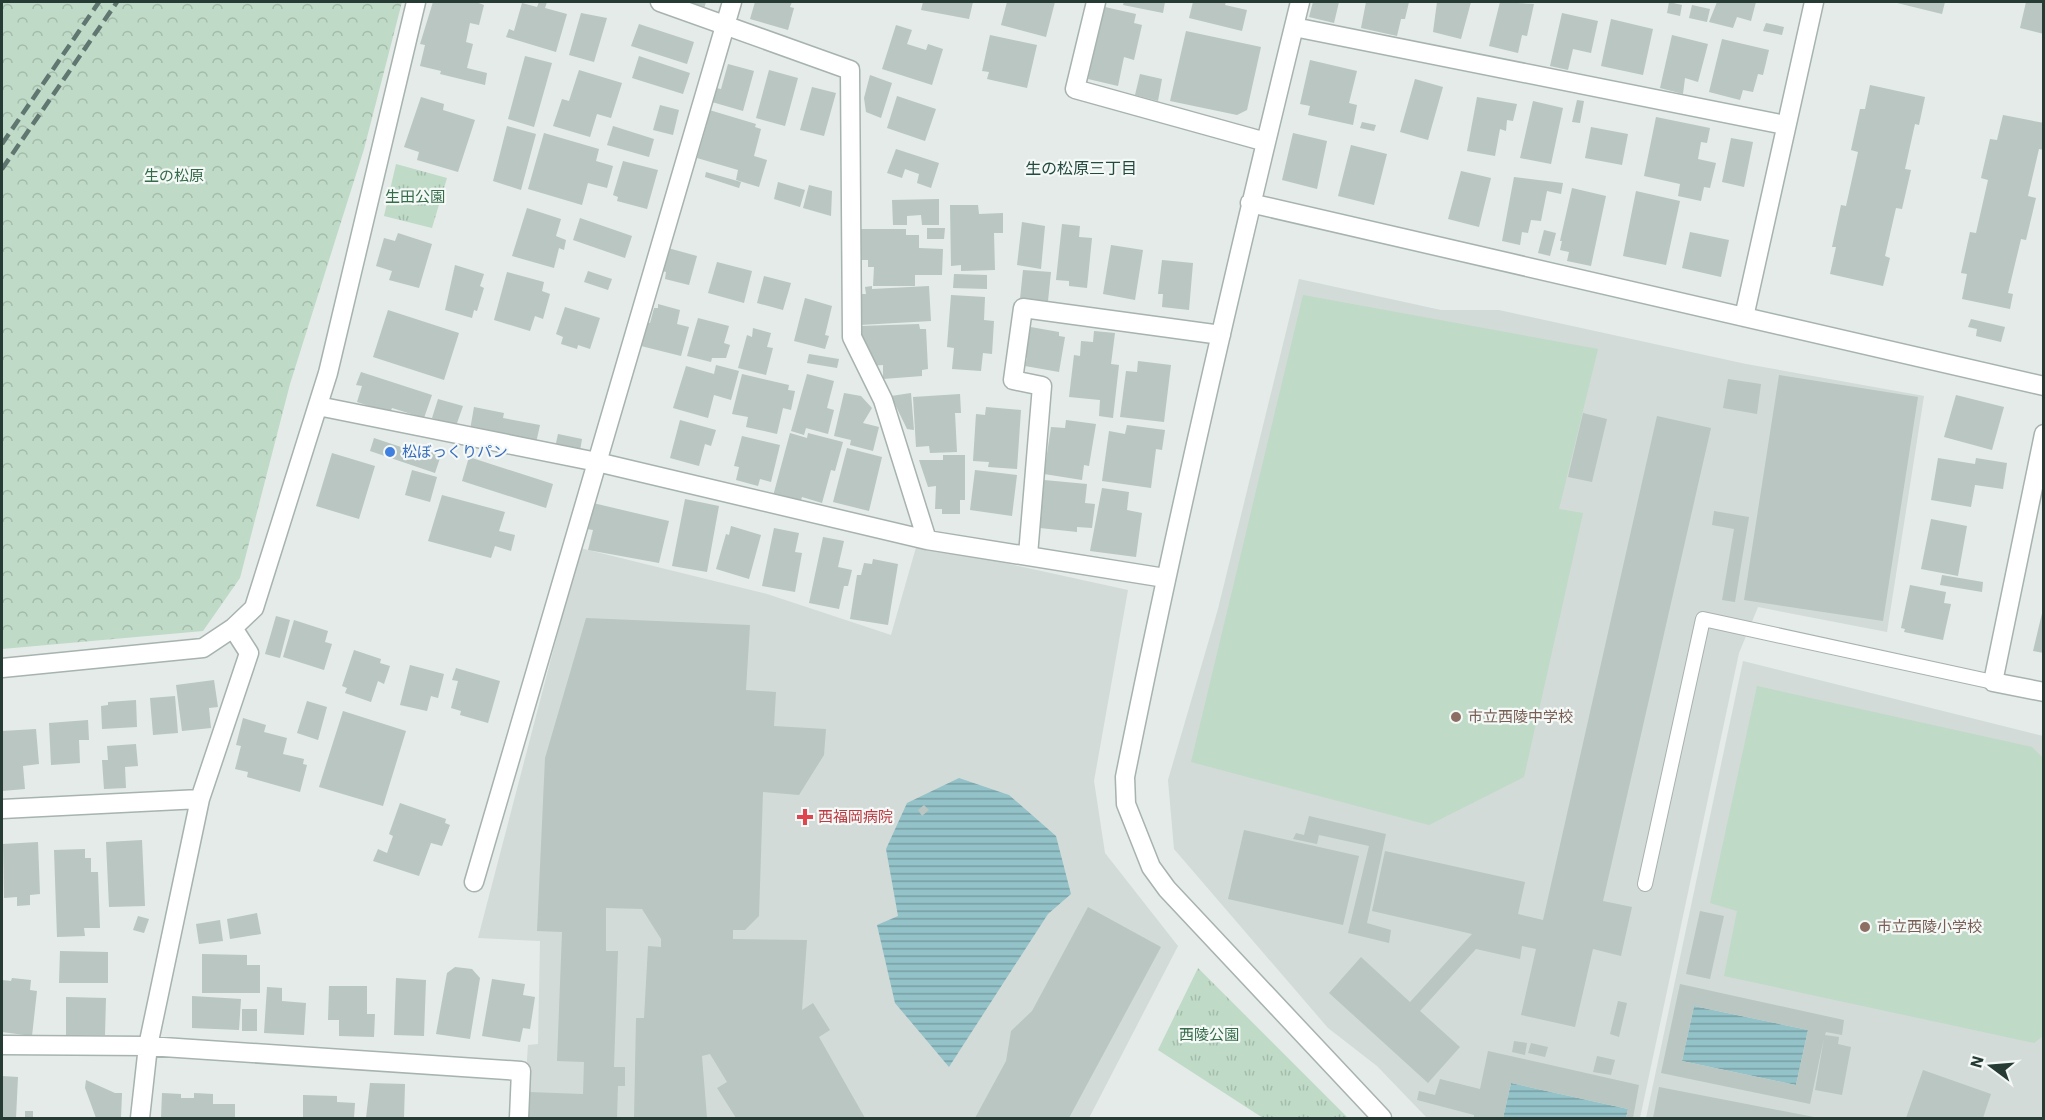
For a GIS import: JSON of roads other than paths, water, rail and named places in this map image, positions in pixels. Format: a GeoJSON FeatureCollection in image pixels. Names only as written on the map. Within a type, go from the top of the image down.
{"type":"FeatureCollection","features":[{"type":"Feature","properties":{"kind":"street"},"geometry":{"type":"LineString","coordinates":[[2,668],[203,648],[233,628],[254,608],[328,373],[416,2]]}},
{"type":"Feature","properties":{"kind":"street"},"geometry":{"type":"LineString","coordinates":[[660,2],[850,70],[852,337],[883,400],[927,540]]}},
{"type":"Feature","properties":{"kind":"street"},"geometry":{"type":"LineString","coordinates":[[474,882],[732,2]]}},
{"type":"Feature","properties":{"kind":"street"},"geometry":{"type":"LineString","coordinates":[[1096,2],[1075,89],[1266,142]]}},
{"type":"Feature","properties":{"kind":"street"},"geometry":{"type":"LineString","coordinates":[[1300,2],[1250,204],[1164,578],[1125,777],[1126,804],[1147,856],[1167,889],[1382,1119]]}},
{"type":"Feature","properties":{"kind":"street"},"geometry":{"type":"LineString","coordinates":[[1744,317],[1814,2]]}},
{"type":"Feature","properties":{"kind":"street"},"geometry":{"type":"LineString","coordinates":[[1294,27],[1785,125]]}},
{"type":"Feature","properties":{"kind":"street"},"geometry":{"type":"LineString","coordinates":[[1250,204],[2043,386]]}},
{"type":"Feature","properties":{"kind":"street"},"geometry":{"type":"LineString","coordinates":[[1028,555],[1042,386],[1013,380],[1023,308],[1221,335]]}},
{"type":"Feature","properties":{"kind":"street"},"geometry":{"type":"LineString","coordinates":[[318,406],[597,462],[927,540],[1164,578]]}},
{"type":"Feature","properties":{"kind":"street"},"geometry":{"type":"LineString","coordinates":[[2043,434],[1993,682],[2043,692]]}},
{"type":"Feature","properties":{"kind":"street"},"geometry":{"type":"LineString","coordinates":[[140,1119],[148,1046],[200,799],[249,654],[233,628]]}},
{"type":"Feature","properties":{"kind":"street"},"geometry":{"type":"LineString","coordinates":[[2,808],[200,799]]}},
{"type":"Feature","properties":{"kind":"street"},"geometry":{"type":"LineString","coordinates":[[2,1045],[148,1046],[521,1071],[519,1119]]}},
{"type":"Feature","properties":{"kind":"lane"},"geometry":{"type":"LineString","coordinates":[[1645,884],[1703,619],[1993,682]]}},
{"type":"Feature","properties":{"kind":"water"},"geometry":{"type":"Polygon","coordinates":[[[959,778],[1009,795],[1056,836],[1071,894],[1048,914],[949,1067],[895,1003],[877,925],[898,916],[886,849],[907,803],[959,778]]]}},
{"type":"Feature","properties":{"kind":"water"},"geometry":{"type":"Polygon","coordinates":[[[1694,1006],[1808,1030],[1796,1085],[1682,1061],[1694,1006]]]}},
{"type":"Feature","properties":{"kind":"water"},"geometry":{"type":"Polygon","coordinates":[[[1511,1083],[1628,1109],[1626,1118],[1503,1118],[1511,1083]]]}},
{"type":"Feature","properties":{"kind":"railway"},"geometry":{"type":"LineString","coordinates":[[2,144],[99,2]]}},
{"type":"Feature","properties":{"kind":"railway"},"geometry":{"type":"LineString","coordinates":[[2,169],[117,2]]}},
{"type":"Feature","properties":{"kind":"place","name":"松ぼっくりパン"},"geometry":{"type":"Point","coordinates":[390,452]}},
{"type":"Feature","properties":{"kind":"place","name":"市立西陵中学校"},"geometry":{"type":"Point","coordinates":[1456,717]}},
{"type":"Feature","properties":{"kind":"place","name":"西福岡病院"},"geometry":{"type":"Point","coordinates":[805,817]}},
{"type":"Feature","properties":{"kind":"place","name":"市立西陵小学校"},"geometry":{"type":"Point","coordinates":[1865,927]}},
{"type":"Feature","properties":{"kind":"district","name":"生の松原三丁目"},"geometry":{"type":"Point","coordinates":[1081,168]}},
{"type":"Feature","properties":{"kind":"park label","name":"生の松原"},"geometry":{"type":"Point","coordinates":[174,176]}},
{"type":"Feature","properties":{"kind":"park label","name":"生田公園"},"geometry":{"type":"Point","coordinates":[415,197]}},
{"type":"Feature","properties":{"kind":"park label","name":"西陵公園"},"geometry":{"type":"Point","coordinates":[1209,1035]}}]}
